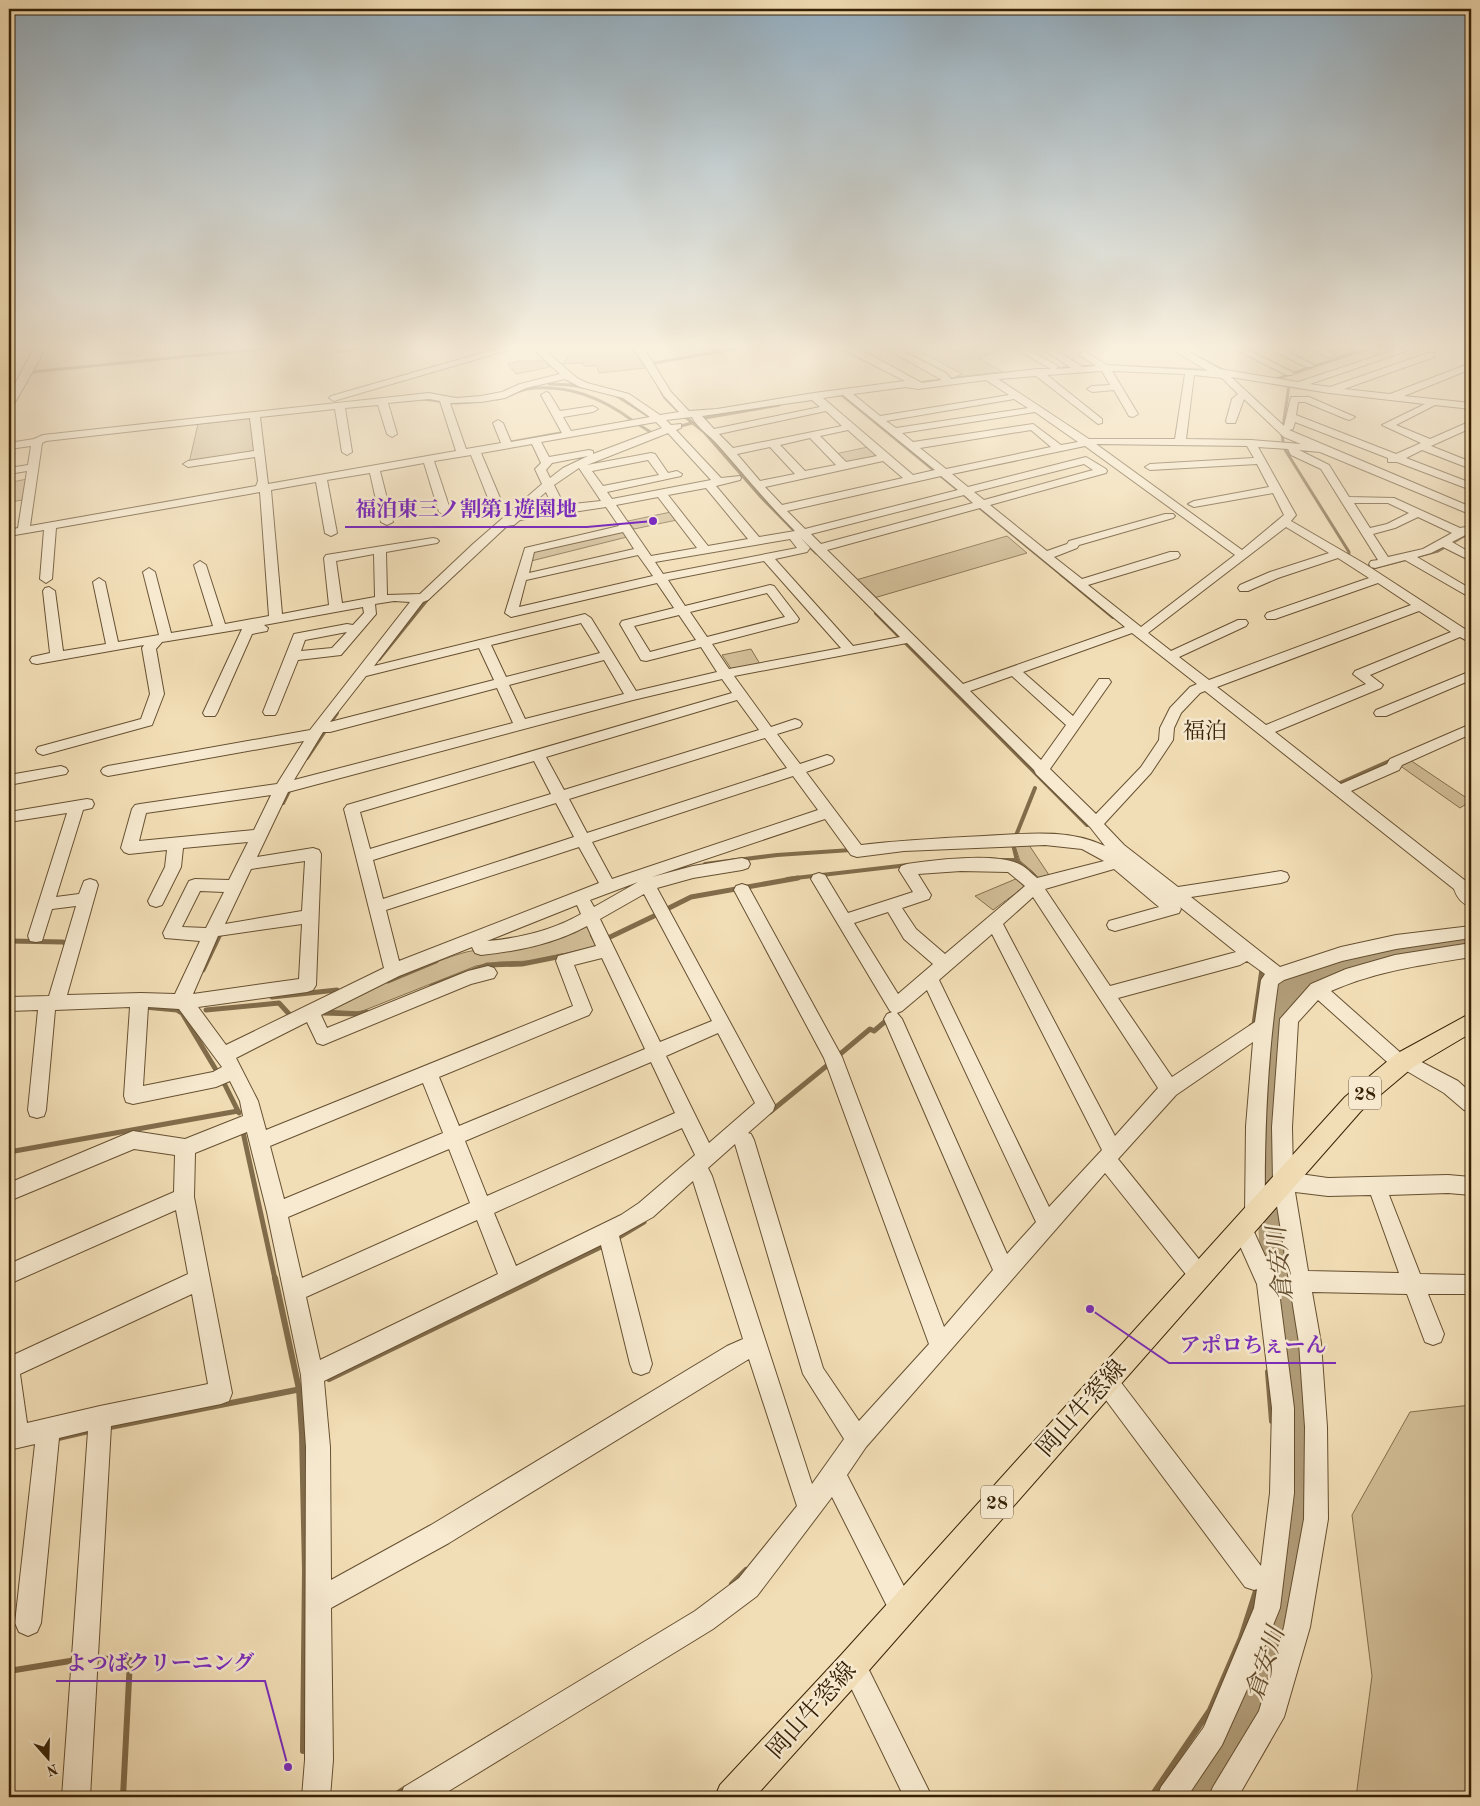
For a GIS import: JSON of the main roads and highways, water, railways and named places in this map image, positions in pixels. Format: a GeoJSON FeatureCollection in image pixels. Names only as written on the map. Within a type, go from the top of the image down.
{"type":"FeatureCollection","features":[{"type":"Feature","properties":{"kind":"main road","name":"岡山牛窓線"},"geometry":{"type":"LineString","coordinates":[[732,1797],[1353,1104],[1403,1062],[1471,1022]]}},
{"type":"Feature","properties":{"kind":"waterway"},"geometry":{"type":"LineString","coordinates":[[646,429],[655,435]]}},
{"type":"Feature","properties":{"kind":"waterway"},"geometry":{"type":"LineString","coordinates":[[701,429],[761,497],[816,553]]}},
{"type":"Feature","properties":{"kind":"waterway"},"geometry":{"type":"LineString","coordinates":[[884,429],[1063,576]]}},
{"type":"Feature","properties":{"kind":"waterway"},"geometry":{"type":"LineString","coordinates":[[505,443],[566,432]]}},
{"type":"Feature","properties":{"kind":"waterway"},"geometry":{"type":"LineString","coordinates":[[1282,434],[1284,448],[1349,552],[1348,560]]}},
{"type":"Feature","properties":{"kind":"waterway"},"geometry":{"type":"LineString","coordinates":[[1369,569],[1438,551],[1471,532]]}},
{"type":"Feature","properties":{"kind":"waterway"},"geometry":{"type":"LineString","coordinates":[[1061,574],[1113,617]]}},
{"type":"Feature","properties":{"kind":"waterway"},"geometry":{"type":"LineString","coordinates":[[379,659],[429,597]]}},
{"type":"Feature","properties":{"kind":"waterway"},"geometry":{"type":"LineString","coordinates":[[876,613],[1087,825]]}},
{"type":"Feature","properties":{"kind":"waterway"},"geometry":{"type":"LineString","coordinates":[[307,758],[337,713]]}},
{"type":"Feature","properties":{"kind":"waterway"},"geometry":{"type":"LineString","coordinates":[[1340,783],[1394,759]]}},
{"type":"Feature","properties":{"kind":"waterway"},"geometry":{"type":"LineString","coordinates":[[1015,838],[1035,788]]}},
{"type":"Feature","properties":{"kind":"waterway"},"geometry":{"type":"LineString","coordinates":[[283,803],[290,789]]}},
{"type":"Feature","properties":{"kind":"waterway"},"geometry":{"type":"LineString","coordinates":[[1013,844],[1017,860]]}},
{"type":"Feature","properties":{"kind":"waterway"},"geometry":{"type":"LineString","coordinates":[[705,864],[777,855],[851,850]]}},
{"type":"Feature","properties":{"kind":"waterway"},"geometry":{"type":"LineString","coordinates":[[1001,860],[1017,860]]}},
{"type":"Feature","properties":{"kind":"waterway"},"geometry":{"type":"LineString","coordinates":[[1017,860],[1034,876]]}},
{"type":"Feature","properties":{"kind":"waterway"},"geometry":{"type":"LineString","coordinates":[[787,879],[908,865]]}},
{"type":"Feature","properties":{"kind":"waterway"},"geometry":{"type":"LineString","coordinates":[[669,908],[691,897],[798,878]]}},
{"type":"Feature","properties":{"kind":"waterway"},"geometry":{"type":"LineString","coordinates":[[608,938],[654,916]]}},
{"type":"Feature","properties":{"kind":"waterway"},"geometry":{"type":"LineString","coordinates":[[203,970],[221,932]]}},
{"type":"Feature","properties":{"kind":"waterway"},"geometry":{"type":"LineString","coordinates":[[9,941],[63,942],[66,944],[66,948]]}},
{"type":"Feature","properties":{"kind":"waterway","name":"倉安川"},"geometry":{"type":"LineString","coordinates":[[1195,1797],[1233,1741],[1262,1685],[1282,1607],[1299,1506],[1298,1439],[1277,1267],[1269,1168],[1270,1120],[1278,1017],[1290,988],[1309,977],[1348,963],[1429,946],[1471,941]]}},
{"type":"Feature","properties":{"kind":"waterway"},"geometry":{"type":"LineString","coordinates":[[432,986],[487,965],[522,964],[562,956]]}},
{"type":"Feature","properties":{"kind":"waterway"},"geometry":{"type":"LineString","coordinates":[[388,981],[436,961]]}},
{"type":"Feature","properties":{"kind":"waterway"},"geometry":{"type":"LineString","coordinates":[[1251,1026],[1254,1024],[1262,969]]}},
{"type":"Feature","properties":{"kind":"waterway"},"geometry":{"type":"LineString","coordinates":[[1281,983],[1290,988]]}},
{"type":"Feature","properties":{"kind":"waterway"},"geometry":{"type":"LineString","coordinates":[[272,997],[337,990]]}},
{"type":"Feature","properties":{"kind":"waterway"},"geometry":{"type":"LineString","coordinates":[[206,1010],[279,1003],[290,1015]]}},
{"type":"Feature","properties":{"kind":"waterway"},"geometry":{"type":"LineString","coordinates":[[144,1007],[177,1010],[182,1013],[225,1085],[238,1111]]}},
{"type":"Feature","properties":{"kind":"waterway"},"geometry":{"type":"LineString","coordinates":[[323,1013],[357,1014],[367,1012]]}},
{"type":"Feature","properties":{"kind":"waterway"},"geometry":{"type":"LineString","coordinates":[[839,1055],[870,1029],[874,1031],[888,1019]]}},
{"type":"Feature","properties":{"kind":"waterway"},"geometry":{"type":"LineString","coordinates":[[770,1112],[829,1064]]}},
{"type":"Feature","properties":{"kind":"waterway"},"geometry":{"type":"LineString","coordinates":[[9,1152],[238,1111]]}},
{"type":"Feature","properties":{"kind":"waterway"},"geometry":{"type":"LineString","coordinates":[[243,1132],[275,1279]]}},
{"type":"Feature","properties":{"kind":"waterway"},"geometry":{"type":"LineString","coordinates":[[614,1240],[644,1222]]}},
{"type":"Feature","properties":{"kind":"waterway"},"geometry":{"type":"LineString","coordinates":[[535,1279],[605,1245]]}},
{"type":"Feature","properties":{"kind":"waterway"},"geometry":{"type":"LineString","coordinates":[[275,1278],[299,1389]]}},
{"type":"Feature","properties":{"kind":"waterway"},"geometry":{"type":"LineString","coordinates":[[329,1379],[537,1278]]}},
{"type":"Feature","properties":{"kind":"waterway"},"geometry":{"type":"LineString","coordinates":[[1268,1372],[1272,1421]]}},
{"type":"Feature","properties":{"kind":"waterway"},"geometry":{"type":"LineString","coordinates":[[105,1428],[299,1389]]}},
{"type":"Feature","properties":{"kind":"waterway"},"geometry":{"type":"LineString","coordinates":[[299,1389],[305,1570],[303,1751]]}},
{"type":"Feature","properties":{"kind":"waterway"},"geometry":{"type":"LineString","coordinates":[[54,1439],[93,1430]]}},
{"type":"Feature","properties":{"kind":"waterway"},"geometry":{"type":"LineString","coordinates":[[732,1584],[746,1570]]}},
{"type":"Feature","properties":{"kind":"waterway"},"geometry":{"type":"LineString","coordinates":[[1151,1797],[1210,1710],[1241,1638],[1258,1585]]}},
{"type":"Feature","properties":{"kind":"waterway"},"geometry":{"type":"LineString","coordinates":[[93,1658],[130,1660],[123,1797]]}},
{"type":"Feature","properties":{"kind":"waterway"},"geometry":{"type":"LineString","coordinates":[[9,1671],[76,1660]]}},
{"type":"Feature","properties":{"kind":"waterway"},"geometry":{"type":"LineString","coordinates":[[392,1797],[406,1788]]}},
{"type":"Feature","properties":{"kind":"place","name":"福泊東三ノ割第1遊園地"},"geometry":{"type":"Point","coordinates":[653,521]}},
{"type":"Feature","properties":{"kind":"place","name":"アポロちぇーん"},"geometry":{"type":"Point","coordinates":[1090,1309]}},
{"type":"Feature","properties":{"kind":"place","name":"よつばクリーニング"},"geometry":{"type":"Point","coordinates":[288,1767]}},
{"type":"Feature","properties":{"kind":"district","name":"福泊"},"geometry":{"type":"Point","coordinates":[1205,730]}}]}
